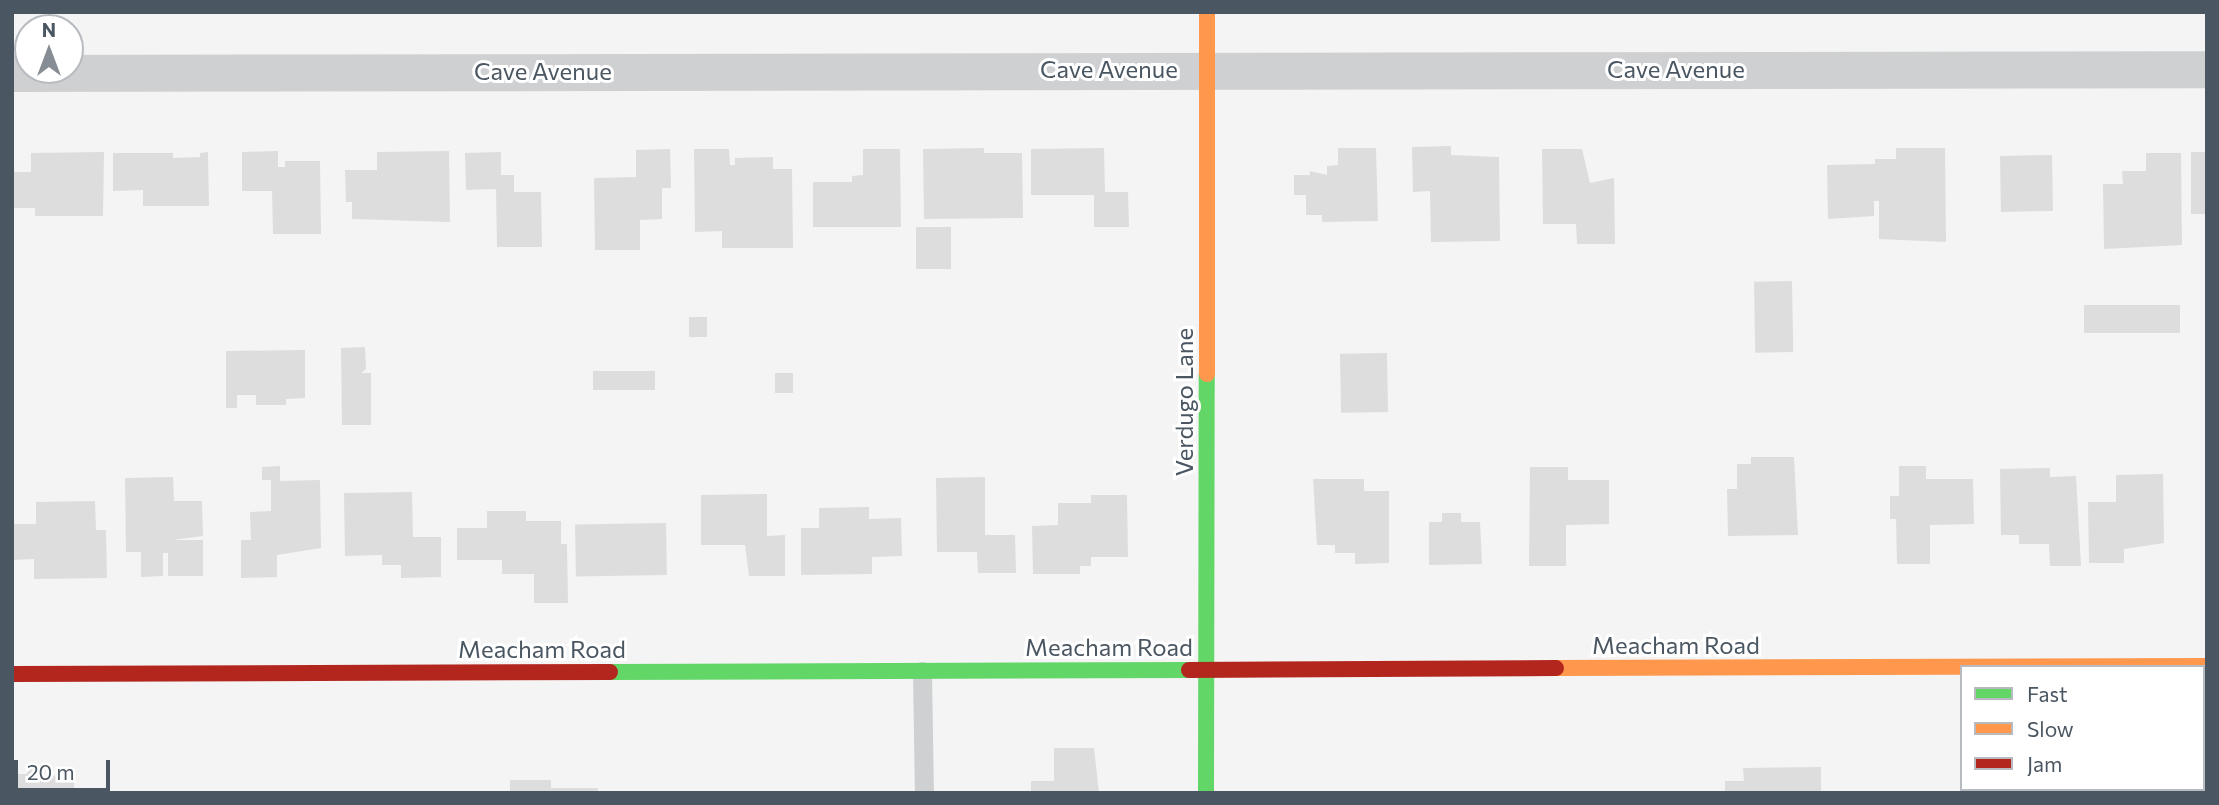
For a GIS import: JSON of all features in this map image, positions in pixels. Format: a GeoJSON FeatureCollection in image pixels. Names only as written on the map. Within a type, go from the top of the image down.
{"type":"FeatureCollection","features":[{"type":"Feature","properties":{"kind":"street","name":"Verdugo Lane"},"geometry":{"type":"LineString","coordinates":[[1206,793],[1207,12]]}},
{"type":"Feature","properties":{"kind":"street","name":"Cave Avenue"},"geometry":{"type":"LineString","coordinates":[[12,73],[1206,68],[2207,69]]}},
{"type":"Feature","properties":{"kind":"street","name":"Meacham Road"},"geometry":{"type":"LineString","coordinates":[[12,674],[1960,667]]}},
{"type":"Feature","properties":{"kind":"lane"},"geometry":{"type":"LineString","coordinates":[[922,671],[924,793]]}},
{"type":"Feature","properties":{"kind":"building"},"geometry":{"type":"Polygon","coordinates":[[[1451,146],[1451,155],[1499,157],[1500,241],[1431,242],[1430,191],[1413,192],[1412,147],[1451,146]]]}},
{"type":"Feature","properties":{"kind":"building"},"geometry":{"type":"Polygon","coordinates":[[[984,148],[984,153],[1022,153],[1023,218],[924,219],[923,149],[984,148]]]}},
{"type":"Feature","properties":{"kind":"building"},"geometry":{"type":"Polygon","coordinates":[[[1104,148],[1105,192],[1128,192],[1129,227],[1094,227],[1094,195],[1031,195],[1031,149],[1104,148]]]}},
{"type":"Feature","properties":{"kind":"building"},"geometry":{"type":"Polygon","coordinates":[[[1338,148],[1376,148],[1378,221],[1322,222],[1322,215],[1306,215],[1306,195],[1294,195],[1294,175],[1310,175],[1310,171],[1327,175],[1327,166],[1338,165],[1338,148]]]}},
{"type":"Feature","properties":{"kind":"building"},"geometry":{"type":"Polygon","coordinates":[[[1896,148],[1945,148],[1946,242],[1879,239],[1879,201],[1874,201],[1874,216],[1828,219],[1827,165],[1875,164],[1875,159],[1896,159],[1896,148]]]}},
{"type":"Feature","properties":{"kind":"building"},"geometry":{"type":"Polygon","coordinates":[[[670,149],[671,188],[662,188],[662,219],[640,220],[640,250],[595,250],[594,178],[636,177],[636,150],[670,149]]]}},
{"type":"Feature","properties":{"kind":"building"},"geometry":{"type":"Polygon","coordinates":[[[694,149],[729,149],[730,165],[735,165],[735,158],[773,157],[773,169],[792,169],[793,248],[722,248],[722,231],[695,232],[694,149]]]}},
{"type":"Feature","properties":{"kind":"building"},"geometry":{"type":"Polygon","coordinates":[[[863,149],[900,149],[901,227],[813,227],[813,182],[852,182],[852,176],[863,175],[863,149]]]}},
{"type":"Feature","properties":{"kind":"building"},"geometry":{"type":"Polygon","coordinates":[[[1542,149],[1582,149],[1590,183],[1614,178],[1615,244],[1577,244],[1576,224],[1543,224],[1542,149]]]}},
{"type":"Feature","properties":{"kind":"building"},"geometry":{"type":"Polygon","coordinates":[[[278,151],[278,167],[285,167],[285,161],[320,161],[321,234],[273,234],[272,191],[242,191],[242,152],[278,151]]]}},
{"type":"Feature","properties":{"kind":"building"},"geometry":{"type":"Polygon","coordinates":[[[449,151],[450,222],[352,219],[352,202],[346,202],[345,170],[377,170],[377,152],[449,151]]]}},
{"type":"Feature","properties":{"kind":"building"},"geometry":{"type":"Polygon","coordinates":[[[104,152],[103,216],[35,216],[35,208],[12,208],[12,172],[31,172],[31,153],[104,152]]]}},
{"type":"Feature","properties":{"kind":"building"},"geometry":{"type":"Polygon","coordinates":[[[208,152],[209,206],[143,206],[143,190],[113,191],[113,153],[173,153],[173,158],[200,157],[200,153],[208,152]]]}},
{"type":"Feature","properties":{"kind":"building"},"geometry":{"type":"Polygon","coordinates":[[[501,152],[501,175],[514,175],[514,192],[541,192],[542,247],[497,247],[496,189],[466,190],[465,153],[501,152]]]}},
{"type":"Feature","properties":{"kind":"building"},"geometry":{"type":"Polygon","coordinates":[[[2191,152],[2207,152],[2207,214],[2191,214],[2191,152]]]}},
{"type":"Feature","properties":{"kind":"building"},"geometry":{"type":"Polygon","coordinates":[[[2146,153],[2181,153],[2182,245],[2104,249],[2103,184],[2123,184],[2122,171],[2146,171],[2146,153]]]}},
{"type":"Feature","properties":{"kind":"building"},"geometry":{"type":"Polygon","coordinates":[[[2052,155],[2053,211],[2001,212],[2000,156],[2052,155]]]}},
{"type":"Feature","properties":{"kind":"building"},"geometry":{"type":"Polygon","coordinates":[[[916,227],[951,227],[951,269],[916,269],[916,227]]]}},
{"type":"Feature","properties":{"kind":"building"},"geometry":{"type":"Polygon","coordinates":[[[1792,281],[1793,352],[1755,353],[1754,282],[1792,281]]]}},
{"type":"Feature","properties":{"kind":"building"},"geometry":{"type":"Polygon","coordinates":[[[2084,305],[2180,305],[2180,333],[2084,333],[2084,305]]]}},
{"type":"Feature","properties":{"kind":"building"},"geometry":{"type":"Polygon","coordinates":[[[689,317],[707,317],[707,337],[689,337],[689,317]]]}},
{"type":"Feature","properties":{"kind":"building"},"geometry":{"type":"Polygon","coordinates":[[[365,347],[366,369],[361,373],[371,373],[371,425],[342,425],[341,348],[365,347]]]}},
{"type":"Feature","properties":{"kind":"building"},"geometry":{"type":"Polygon","coordinates":[[[305,350],[305,398],[286,399],[286,405],[256,405],[256,395],[237,395],[237,408],[226,408],[226,351],[305,350]]]}},
{"type":"Feature","properties":{"kind":"building"},"geometry":{"type":"Polygon","coordinates":[[[1387,353],[1388,412],[1341,413],[1340,354],[1387,353]]]}},
{"type":"Feature","properties":{"kind":"building"},"geometry":{"type":"Polygon","coordinates":[[[593,371],[655,371],[655,390],[593,390],[593,371]]]}},
{"type":"Feature","properties":{"kind":"building"},"geometry":{"type":"Polygon","coordinates":[[[775,373],[793,373],[793,393],[775,393],[775,373]]]}},
{"type":"Feature","properties":{"kind":"building"},"geometry":{"type":"Polygon","coordinates":[[[1751,457],[1794,457],[1798,535],[1728,536],[1727,489],[1737,489],[1737,464],[1751,464],[1751,457]]]}},
{"type":"Feature","properties":{"kind":"building"},"geometry":{"type":"Polygon","coordinates":[[[280,466],[280,481],[320,480],[321,548],[277,555],[277,577],[241,578],[241,540],[251,540],[250,512],[271,511],[271,480],[262,480],[262,467],[280,466]]]}},
{"type":"Feature","properties":{"kind":"building"},"geometry":{"type":"Polygon","coordinates":[[[1899,466],[1926,466],[1926,479],[1973,479],[1974,524],[1930,525],[1930,564],[1897,564],[1896,519],[1890,519],[1890,496],[1899,496],[1899,466]]]}},
{"type":"Feature","properties":{"kind":"building"},"geometry":{"type":"Polygon","coordinates":[[[1530,467],[1568,467],[1568,480],[1609,480],[1609,524],[1566,525],[1566,566],[1529,566],[1530,467]]]}},
{"type":"Feature","properties":{"kind":"building"},"geometry":{"type":"Polygon","coordinates":[[[2050,468],[2050,477],[2076,476],[2081,566],[2050,566],[2049,544],[2019,544],[2019,535],[2001,535],[2000,469],[2050,468]]]}},
{"type":"Feature","properties":{"kind":"building"},"geometry":{"type":"Polygon","coordinates":[[[2163,474],[2164,543],[2124,549],[2124,563],[2089,563],[2088,502],[2116,502],[2116,475],[2163,474]]]}},
{"type":"Feature","properties":{"kind":"building"},"geometry":{"type":"Polygon","coordinates":[[[173,477],[174,501],[202,501],[203,536],[173,540],[203,540],[203,576],[168,576],[168,553],[163,553],[163,576],[141,577],[141,552],[126,552],[125,478],[173,477]]]}},
{"type":"Feature","properties":{"kind":"building"},"geometry":{"type":"Polygon","coordinates":[[[985,477],[985,535],[1015,535],[1016,573],[978,573],[977,552],[937,552],[936,478],[985,477]]]}},
{"type":"Feature","properties":{"kind":"building"},"geometry":{"type":"Polygon","coordinates":[[[1313,479],[1364,479],[1364,491],[1389,491],[1389,563],[1355,564],[1355,553],[1335,553],[1335,545],[1317,545],[1313,479]]]}},
{"type":"Feature","properties":{"kind":"building"},"geometry":{"type":"Polygon","coordinates":[[[412,492],[413,537],[441,537],[441,577],[401,578],[401,565],[382,565],[382,555],[345,556],[344,493],[412,492]]]}},
{"type":"Feature","properties":{"kind":"building"},"geometry":{"type":"Polygon","coordinates":[[[767,494],[767,536],[785,535],[785,576],[749,576],[745,545],[701,545],[701,495],[767,494]]]}},
{"type":"Feature","properties":{"kind":"building"},"geometry":{"type":"Polygon","coordinates":[[[1091,495],[1127,495],[1128,557],[1091,557],[1091,566],[1080,566],[1080,574],[1033,574],[1032,526],[1058,525],[1058,503],[1091,503],[1091,495]]]}},
{"type":"Feature","properties":{"kind":"building"},"geometry":{"type":"Polygon","coordinates":[[[95,501],[96,530],[106,530],[107,578],[34,579],[34,559],[12,560],[12,524],[36,524],[36,502],[95,501]]]}},
{"type":"Feature","properties":{"kind":"building"},"geometry":{"type":"Polygon","coordinates":[[[869,507],[869,519],[901,518],[902,556],[872,557],[872,574],[801,575],[801,528],[819,528],[819,508],[869,507]]]}},
{"type":"Feature","properties":{"kind":"building"},"geometry":{"type":"Polygon","coordinates":[[[487,511],[526,511],[526,521],[561,521],[561,544],[567,544],[568,603],[534,603],[534,574],[502,574],[502,560],[457,560],[457,528],[487,528],[487,511]]]}},
{"type":"Feature","properties":{"kind":"building"},"geometry":{"type":"Polygon","coordinates":[[[1442,513],[1461,513],[1461,522],[1480,522],[1482,564],[1429,565],[1429,522],[1442,522],[1442,513]]]}},
{"type":"Feature","properties":{"kind":"building"},"geometry":{"type":"Polygon","coordinates":[[[666,523],[667,575],[576,577],[575,525],[666,523]]]}},
{"type":"Feature","properties":{"kind":"building"},"geometry":{"type":"Polygon","coordinates":[[[1054,748],[1094,748],[1099,793],[1031,793],[1031,781],[1054,781],[1054,748]]]}},
{"type":"Feature","properties":{"kind":"building"},"geometry":{"type":"Polygon","coordinates":[[[27,766],[44,766],[44,776],[74,775],[74,793],[12,793],[12,774],[27,774],[27,766]]]}},
{"type":"Feature","properties":{"kind":"building"},"geometry":{"type":"Polygon","coordinates":[[[1821,767],[1821,793],[1725,793],[1725,781],[1744,781],[1743,768],[1821,767]]]}},
{"type":"Feature","properties":{"kind":"building"},"geometry":{"type":"Polygon","coordinates":[[[510,780],[551,780],[551,788],[598,788],[598,793],[510,793],[510,780]]]}},
{"type":"Feature","properties":{"kind":"building"},"geometry":{"type":"Polygon","coordinates":[[[2059,791],[2107,791],[2107,793],[2059,791]]]}},
{"type":"Feature","properties":{"kind":"traffic: fast"},"geometry":{"type":"LineString","coordinates":[[1206,793],[1207,374]]}},
{"type":"Feature","properties":{"kind":"traffic: fast"},"geometry":{"type":"LineString","coordinates":[[610,672],[1189,670]]}},
{"type":"Feature","properties":{"kind":"traffic: slow"},"geometry":{"type":"LineString","coordinates":[[1207,12],[1207,374]]}},
{"type":"Feature","properties":{"kind":"traffic: slow"},"geometry":{"type":"LineString","coordinates":[[1556,668],[1960,667]]}},
{"type":"Feature","properties":{"kind":"traffic: jam"},"geometry":{"type":"LineString","coordinates":[[1189,670],[1556,668]]}},
{"type":"Feature","properties":{"kind":"traffic: jam"},"geometry":{"type":"LineString","coordinates":[[12,674],[610,672]]}}]}
